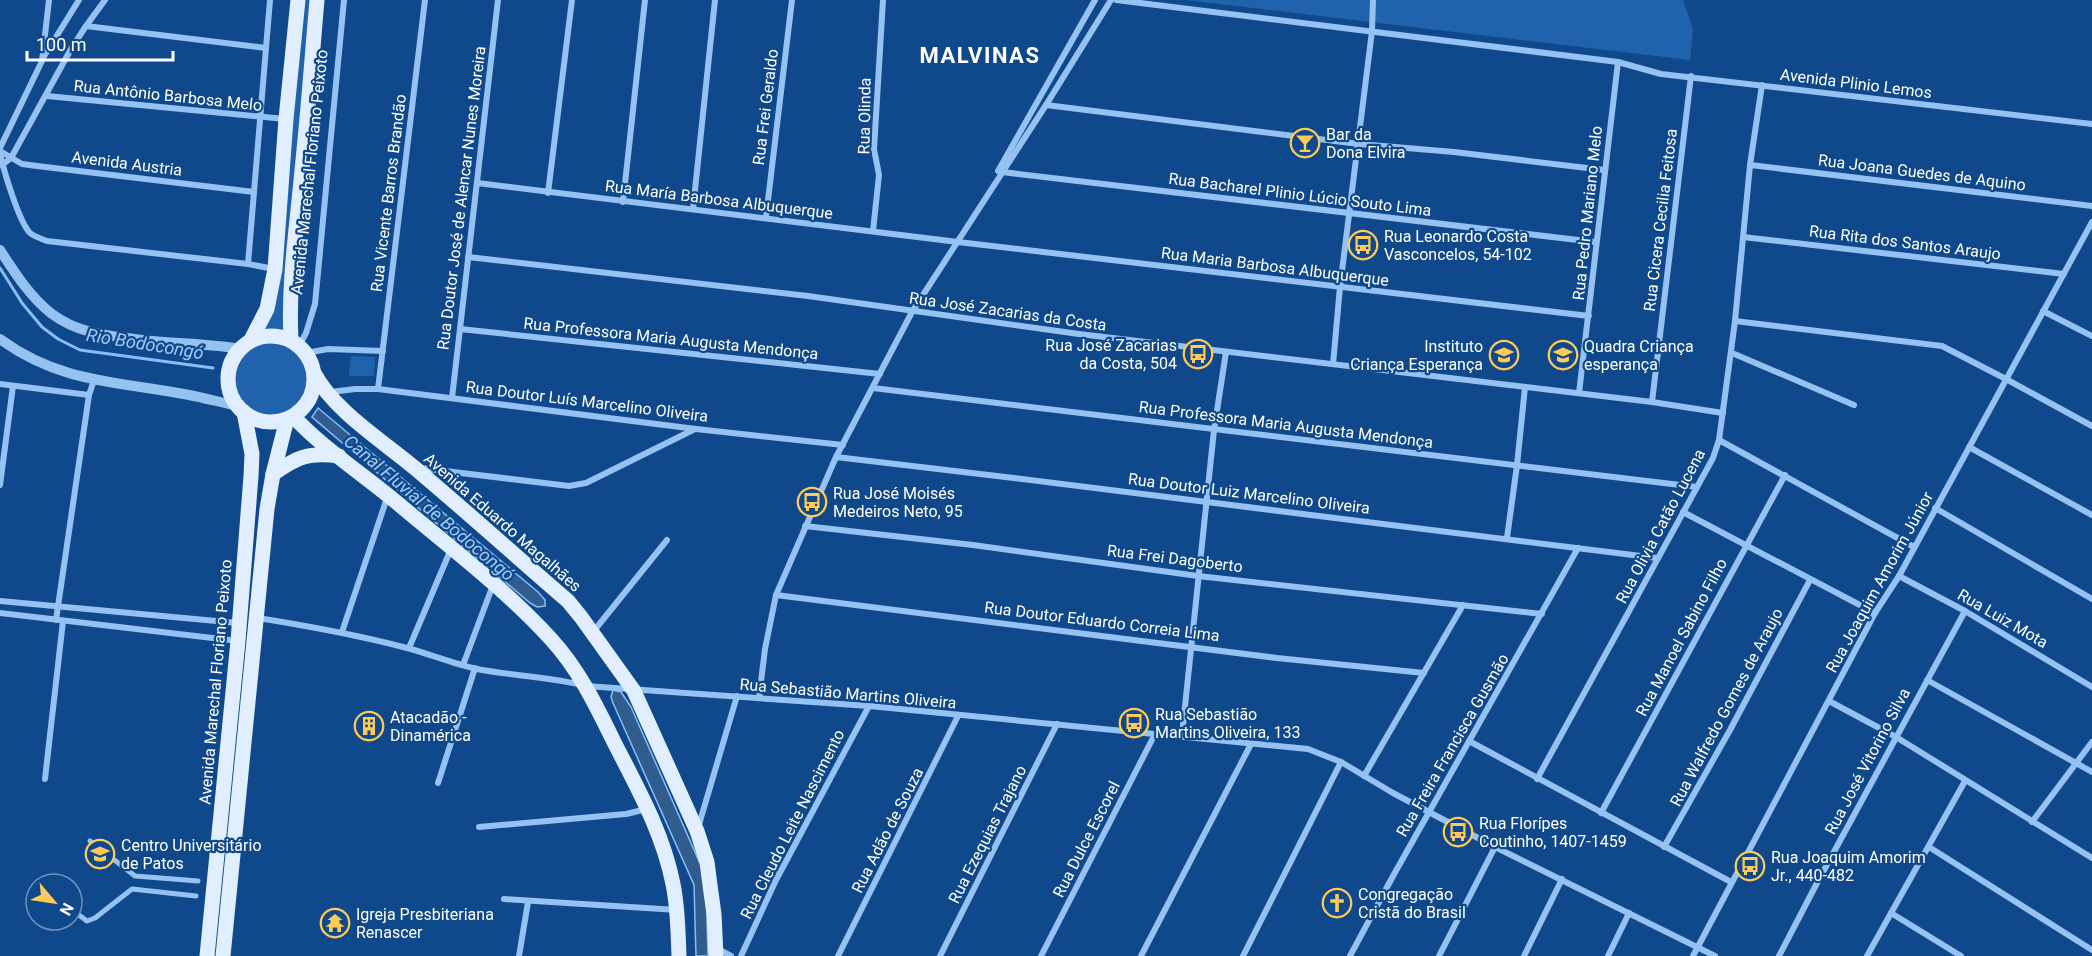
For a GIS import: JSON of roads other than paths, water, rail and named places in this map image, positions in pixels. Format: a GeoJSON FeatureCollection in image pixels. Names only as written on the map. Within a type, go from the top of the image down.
{"type":"FeatureCollection","features":[{"type":"Feature","properties":{"kind":"main road","name":"Avenida Marechal Floriano Peixoto"},"geometry":{"type":"LineString","coordinates":[[245,345],[267,309],[275,269],[286,119],[298,0]]}},
{"type":"Feature","properties":{"kind":"main road","name":"Avenida Marechal Floriano Peixoto"},"geometry":{"type":"LineString","coordinates":[[299,346],[291,289],[293,247],[317,0]]}},
{"type":"Feature","properties":{"kind":"main road"},"geometry":{"type":"LineString","coordinates":[[264,336],[278,336],[299,346],[314,373],[310,397],[305,404],[290,417],[265,421],[254,418],[242,409],[229,389],[228,375],[232,361],[245,345],[264,336]]}},
{"type":"Feature","properties":{"kind":"main road","name":"Avenida Eduardo Magalhães"},"geometry":{"type":"LineString","coordinates":[[314,373],[322,389],[378,440],[415,468],[568,601],[634,691],[697,831],[707,862],[716,952]]}},
{"type":"Feature","properties":{"kind":"main road","name":"Avenida Marechal Floriano Peixoto"},"geometry":{"type":"LineString","coordinates":[[207,956],[238,641],[252,465],[252,454],[242,409]]}},
{"type":"Feature","properties":{"kind":"main road","name":"Avenida Marechal Floriano Peixoto"},"geometry":{"type":"LineString","coordinates":[[224,956],[267,508],[273,474],[290,417]]}},
{"type":"Feature","properties":{"kind":"main road"},"geometry":{"type":"LineString","coordinates":[[290,417],[494,584],[551,639],[586,686],[647,808],[664,849],[677,910],[679,956]]}},
{"type":"Feature","properties":{"kind":"main road"},"geometry":{"type":"LineString","coordinates":[[273,474],[293,459],[306,455],[339,456]]}},
{"type":"Feature","properties":{"kind":"street"},"geometry":{"type":"LineString","coordinates":[[42,61],[49,0]]}},
{"type":"Feature","properties":{"kind":"street"},"geometry":{"type":"LineString","coordinates":[[79,0],[42,61],[0,151],[22,219],[31,234],[47,241],[275,269]]}},
{"type":"Feature","properties":{"kind":"street"},"geometry":{"type":"LineString","coordinates":[[3,165],[11,158],[86,26],[105,0]]}},
{"type":"Feature","properties":{"kind":"street"},"geometry":{"type":"LineString","coordinates":[[248,264],[270,0]]}},
{"type":"Feature","properties":{"kind":"street","name":"Avenida Marechal Floriano Peixoto"},"geometry":{"type":"LineString","coordinates":[[299,346],[306,333],[315,304],[344,0]]}},
{"type":"Feature","properties":{"kind":"street","name":"Rua Vicente Barros Brandão"},"geometry":{"type":"LineString","coordinates":[[378,389],[425,0]]}},
{"type":"Feature","properties":{"kind":"street","name":"Rua Doutor José de Alencar Nunes Moreira"},"geometry":{"type":"LineString","coordinates":[[452,398],[498,0]]}},
{"type":"Feature","properties":{"kind":"street"},"geometry":{"type":"LineString","coordinates":[[548,193],[572,0]]}},
{"type":"Feature","properties":{"kind":"street"},"geometry":{"type":"LineString","coordinates":[[623,202],[645,0]]}},
{"type":"Feature","properties":{"kind":"street"},"geometry":{"type":"LineString","coordinates":[[693,209],[715,0]]}},
{"type":"Feature","properties":{"kind":"street","name":"Rua Frei Geraldo"},"geometry":{"type":"LineString","coordinates":[[766,217],[792,0]]}},
{"type":"Feature","properties":{"kind":"street","name":"Rua Olinda"},"geometry":{"type":"LineString","coordinates":[[873,231],[879,175],[874,148],[883,0]]}},
{"type":"Feature","properties":{"kind":"street"},"geometry":{"type":"LineString","coordinates":[[958,242],[1095,0]]}},
{"type":"Feature","properties":{"kind":"street"},"geometry":{"type":"LineString","coordinates":[[759,698],[765,649],[777,595],[836,457],[912,312],[1111,0]]}},
{"type":"Feature","properties":{"kind":"street"},"geometry":{"type":"LineString","coordinates":[[1116,0],[1618,62]]}},
{"type":"Feature","properties":{"kind":"street"},"geometry":{"type":"LineString","coordinates":[[1333,364],[1340,287],[1372,31],[1373,0]]}},
{"type":"Feature","properties":{"kind":"street"},"geometry":{"type":"LineString","coordinates":[[86,26],[266,48]]}},
{"type":"Feature","properties":{"kind":"street","name":"Avenida Plinio Lemos"},"geometry":{"type":"LineString","coordinates":[[1618,62],[1660,74],[2092,124]]}},
{"type":"Feature","properties":{"kind":"street","name":"Rua Pedro Mariano Melo"},"geometry":{"type":"LineString","coordinates":[[1579,393],[1618,62]]}},
{"type":"Feature","properties":{"kind":"street","name":"Rua Cicera Cecilia Feitosa"},"geometry":{"type":"LineString","coordinates":[[1652,402],[1691,76]]}},
{"type":"Feature","properties":{"kind":"street","name":"Rua Olivia Catão Lucena"},"geometry":{"type":"LineString","coordinates":[[1537,779],[1713,458],[1719,440],[1732,353],[1750,165],[1762,85]]}},
{"type":"Feature","properties":{"kind":"street","name":"Rua Antônio Barbosa Melo"},"geometry":{"type":"LineString","coordinates":[[47,96],[286,119]]}},
{"type":"Feature","properties":{"kind":"street"},"geometry":{"type":"LineString","coordinates":[[1046,105],[1359,144],[1454,152],[1604,170]]}},
{"type":"Feature","properties":{"kind":"street","name":"Avenida Austria"},"geometry":{"type":"LineString","coordinates":[[0,151],[22,164],[254,192]]}},
{"type":"Feature","properties":{"kind":"street","name":"Rua Joana Guedes de Aquino"},"geometry":{"type":"LineString","coordinates":[[1750,165],[2092,206]]}},
{"type":"Feature","properties":{"kind":"street","name":"Rua Bacharel Plinio Lúcio Souto Lima"},"geometry":{"type":"LineString","coordinates":[[1002,172],[1595,242]]}},
{"type":"Feature","properties":{"kind":"street","name":"Rua María Barbosa Albuquerque"},"geometry":{"type":"LineString","coordinates":[[477,183],[958,242]]}},
{"type":"Feature","properties":{"kind":"street","name":"Rua Joaquim Amorim Júnior"},"geometry":{"type":"LineString","coordinates":[[1693,956],[1875,613],[1899,576],[2064,274],[2089,236],[2092,222]]}},
{"type":"Feature","properties":{"kind":"street","name":"Rua Rita dos Santos Araujo"},"geometry":{"type":"LineString","coordinates":[[1743,237],[2064,274]]}},
{"type":"Feature","properties":{"kind":"street","name":"Rua Maria Barbosa Albuquerque"},"geometry":{"type":"LineString","coordinates":[[958,242],[1589,316]]}},
{"type":"Feature","properties":{"kind":"street"},"geometry":{"type":"LineString","coordinates":[[0,250],[19,280],[40,304],[75,328],[120,339],[245,345]]}},
{"type":"Feature","properties":{"kind":"street","name":"Rua José Zacarias da Costa"},"geometry":{"type":"LineString","coordinates":[[468,257],[808,296],[912,312],[1652,402],[1723,413]]}},
{"type":"Feature","properties":{"kind":"street"},"geometry":{"type":"LineString","coordinates":[[2043,311],[2092,336]]}},
{"type":"Feature","properties":{"kind":"street"},"geometry":{"type":"LineString","coordinates":[[1735,321],[1942,346],[2006,378],[2092,426]]}},
{"type":"Feature","properties":{"kind":"street","name":"Rua Professora Maria Augusta Mendonça"},"geometry":{"type":"LineString","coordinates":[[460,329],[880,374]]}},
{"type":"Feature","properties":{"kind":"street"},"geometry":{"type":"LineString","coordinates":[[0,339],[16,351],[56,370],[94,380],[190,395],[242,409]]}},
{"type":"Feature","properties":{"kind":"street"},"geometry":{"type":"LineString","coordinates":[[299,346],[383,351]]}},
{"type":"Feature","properties":{"kind":"street"},"geometry":{"type":"LineString","coordinates":[[1182,735],[1198,576],[1226,352]]}},
{"type":"Feature","properties":{"kind":"street"},"geometry":{"type":"LineString","coordinates":[[1732,353],[1854,405]]}},
{"type":"Feature","properties":{"kind":"street"},"geometry":{"type":"LineString","coordinates":[[45,779],[59,620],[58,607],[89,395],[94,380]]}},
{"type":"Feature","properties":{"kind":"street"},"geometry":{"type":"LineString","coordinates":[[0,384],[89,395]]}},
{"type":"Feature","properties":{"kind":"street"},"geometry":{"type":"LineString","coordinates":[[0,485],[13,386]]}},
{"type":"Feature","properties":{"kind":"street","name":"Rua Professora Maria Augusta Mendonça"},"geometry":{"type":"LineString","coordinates":[[873,387],[1697,487]]}},
{"type":"Feature","properties":{"kind":"street"},"geometry":{"type":"LineString","coordinates":[[1507,538],[1518,465],[1526,387]]}},
{"type":"Feature","properties":{"kind":"street","name":"Rua Doutor Luís Marcelino Oliveira"},"geometry":{"type":"LineString","coordinates":[[327,393],[378,389],[843,445]]}},
{"type":"Feature","properties":{"kind":"street"},"geometry":{"type":"LineString","coordinates":[[415,468],[578,486],[696,429]]}},
{"type":"Feature","properties":{"kind":"street"},"geometry":{"type":"LineString","coordinates":[[1719,440],[1914,547]]}},
{"type":"Feature","properties":{"kind":"street"},"geometry":{"type":"LineString","coordinates":[[1969,447],[2092,515]]}},
{"type":"Feature","properties":{"kind":"street","name":"Rua Doutor Luiz Marcelino Oliveira"},"geometry":{"type":"LineString","coordinates":[[836,457],[1658,558]]}},
{"type":"Feature","properties":{"kind":"street","name":"Rua Manoel Sabino Filho"},"geometry":{"type":"LineString","coordinates":[[1601,813],[1785,475]]}},
{"type":"Feature","properties":{"kind":"street"},"geometry":{"type":"LineString","coordinates":[[342,632],[388,495]]}},
{"type":"Feature","properties":{"kind":"street"},"geometry":{"type":"LineString","coordinates":[[1935,508],[2092,599]]}},
{"type":"Feature","properties":{"kind":"street"},"geometry":{"type":"LineString","coordinates":[[1683,512],[1875,613]]}},
{"type":"Feature","properties":{"kind":"street","name":"Rua Frei Dagoberto"},"geometry":{"type":"LineString","coordinates":[[805,526],[973,545],[1198,576],[1542,614]]}},
{"type":"Feature","properties":{"kind":"street"},"geometry":{"type":"LineString","coordinates":[[592,633],[667,540]]}},
{"type":"Feature","properties":{"kind":"street"},"geometry":{"type":"LineString","coordinates":[[409,648],[451,548]]}},
{"type":"Feature","properties":{"kind":"street","name":"Rua Freira Francisca Gusmão"},"geometry":{"type":"LineString","coordinates":[[1350,956],[1578,548]]}},
{"type":"Feature","properties":{"kind":"street","name":"Rua Luiz Mota"},"geometry":{"type":"LineString","coordinates":[[1899,576],[1965,611],[2092,687]]}},
{"type":"Feature","properties":{"kind":"street","name":"Rua Walfredo Gomes de Araujo"},"geometry":{"type":"LineString","coordinates":[[1664,847],[1810,580]]}},
{"type":"Feature","properties":{"kind":"street"},"geometry":{"type":"LineString","coordinates":[[464,665],[494,584]]}},
{"type":"Feature","properties":{"kind":"street","name":"Rua Doutor Eduardo Correia Lima"},"geometry":{"type":"LineString","coordinates":[[777,595],[1277,658],[1424,673]]}},
{"type":"Feature","properties":{"kind":"street"},"geometry":{"type":"LineString","coordinates":[[0,601],[239,623]]}},
{"type":"Feature","properties":{"kind":"street"},"geometry":{"type":"LineString","coordinates":[[1364,776],[1463,605]]}},
{"type":"Feature","properties":{"kind":"street","name":"Rua José Vitorino Silva"},"geometry":{"type":"LineString","coordinates":[[1779,956],[1965,611]]}},
{"type":"Feature","properties":{"kind":"street"},"geometry":{"type":"LineString","coordinates":[[0,613],[238,641]]}},
{"type":"Feature","properties":{"kind":"street","name":"Rua Sebastião Martins Oliveira"},"geometry":{"type":"LineString","coordinates":[[256,618],[342,632],[409,648],[475,668],[586,686],[869,706],[1308,749],[1341,762],[1495,847],[1715,956]]}},
{"type":"Feature","properties":{"kind":"street"},"geometry":{"type":"LineString","coordinates":[[438,783],[475,668]]}},
{"type":"Feature","properties":{"kind":"street"},"geometry":{"type":"LineString","coordinates":[[1927,680],[2092,772]]}},
{"type":"Feature","properties":{"kind":"street"},"geometry":{"type":"LineString","coordinates":[[697,831],[737,696]]}},
{"type":"Feature","properties":{"kind":"street"},"geometry":{"type":"LineString","coordinates":[[1829,702],[1896,737],[2092,858]]}},
{"type":"Feature","properties":{"kind":"street","name":"Rua Cleudo Leite Nascimento"},"geometry":{"type":"LineString","coordinates":[[741,956],[776,880],[869,706]]}},
{"type":"Feature","properties":{"kind":"street","name":"Rua Adão de Souza"},"geometry":{"type":"LineString","coordinates":[[838,956],[958,716]]}},
{"type":"Feature","properties":{"kind":"street","name":"Rua Ezequias Trajano"},"geometry":{"type":"LineString","coordinates":[[940,956],[1057,724]]}},
{"type":"Feature","properties":{"kind":"street","name":"Rua Dulce Escorel"},"geometry":{"type":"LineString","coordinates":[[1041,956],[1155,734]]}},
{"type":"Feature","properties":{"kind":"street"},"geometry":{"type":"LineString","coordinates":[[1469,741],[1731,882]]}},
{"type":"Feature","properties":{"kind":"street"},"geometry":{"type":"LineString","coordinates":[[2032,822],[2092,742]]}},
{"type":"Feature","properties":{"kind":"street"},"geometry":{"type":"LineString","coordinates":[[1141,956],[1251,744]]}},
{"type":"Feature","properties":{"kind":"street"},"geometry":{"type":"LineString","coordinates":[[1243,956],[1341,762]]}},
{"type":"Feature","properties":{"kind":"street"},"geometry":{"type":"LineString","coordinates":[[1868,956],[1965,781]]}},
{"type":"Feature","properties":{"kind":"street"},"geometry":{"type":"LineString","coordinates":[[479,827],[626,814],[647,808]]}},
{"type":"Feature","properties":{"kind":"street"},"geometry":{"type":"LineString","coordinates":[[90,841],[135,876],[198,881]]}},
{"type":"Feature","properties":{"kind":"street"},"geometry":{"type":"LineString","coordinates":[[1439,956],[1495,847]]}},
{"type":"Feature","properties":{"kind":"street"},"geometry":{"type":"LineString","coordinates":[[1929,847],[2092,950]]}},
{"type":"Feature","properties":{"kind":"street"},"geometry":{"type":"LineString","coordinates":[[1524,956],[1562,879]]}},
{"type":"Feature","properties":{"kind":"street"},"geometry":{"type":"LineString","coordinates":[[84,919],[87,921],[95,918],[132,889],[196,896]]}},
{"type":"Feature","properties":{"kind":"street"},"geometry":{"type":"LineString","coordinates":[[504,899],[677,910]]}},
{"type":"Feature","properties":{"kind":"street"},"geometry":{"type":"LineString","coordinates":[[519,956],[528,902]]}},
{"type":"Feature","properties":{"kind":"street"},"geometry":{"type":"LineString","coordinates":[[1608,956],[1629,913]]}},
{"type":"Feature","properties":{"kind":"street"},"geometry":{"type":"LineString","coordinates":[[1891,913],[1952,954],[1961,956]]}},
{"type":"Feature","properties":{"kind":"street"},"geometry":{"type":"LineString","coordinates":[[716,952],[730,956]]}},
{"type":"Feature","properties":{"kind":"water","name":"Canal Fluvial de Bodocongó"},"geometry":{"type":"Polygon","coordinates":[[[318,408],[538,592],[545,600],[545,606],[537,607],[530,603],[312,417],[318,408]]]}},
{"type":"Feature","properties":{"kind":"water"},"geometry":{"type":"Polygon","coordinates":[[[613,690],[621,692],[631,707],[706,877],[708,956],[696,956],[694,885],[613,703],[611,697],[613,690]]]}},
{"type":"Feature","properties":{"kind":"waterway","name":"Rio Bodocongó"},"geometry":{"type":"LineString","coordinates":[[0,268],[22,303],[42,327],[58,339],[80,350],[213,368]]}},
{"type":"Feature","properties":{"kind":"place","name":"Bar da Dona Elvira"},"geometry":{"type":"Point","coordinates":[1305,143]}},
{"type":"Feature","properties":{"kind":"place","name":"Rua Leonardo Costa Vasconcelos, 54-102"},"geometry":{"type":"Point","coordinates":[1363,245]}},
{"type":"Feature","properties":{"kind":"place","name":"Rua José Zacarias da Costa, 504"},"geometry":{"type":"Point","coordinates":[1198,354]}},
{"type":"Feature","properties":{"kind":"place","name":"Instituto Criança Esperança"},"geometry":{"type":"Point","coordinates":[1504,355]}},
{"type":"Feature","properties":{"kind":"place","name":"Quadra Criança esperança"},"geometry":{"type":"Point","coordinates":[1563,355]}},
{"type":"Feature","properties":{"kind":"place","name":"Rua José Moisés Medeiros Neto, 95"},"geometry":{"type":"Point","coordinates":[812,502]}},
{"type":"Feature","properties":{"kind":"place","name":"Rua Sebastião Martins Oliveira, 133"},"geometry":{"type":"Point","coordinates":[1134,723]}},
{"type":"Feature","properties":{"kind":"place","name":"Atacadão - Dinamérica"},"geometry":{"type":"Point","coordinates":[369,726]}},
{"type":"Feature","properties":{"kind":"place","name":"Rua Florípes Coutinho, 1407-1459"},"geometry":{"type":"Point","coordinates":[1458,832]}},
{"type":"Feature","properties":{"kind":"place","name":"Centro Universitário de Patos"},"geometry":{"type":"Point","coordinates":[100,854]}},
{"type":"Feature","properties":{"kind":"place","name":"Rua Joaquim Amorim Jr., 440-482"},"geometry":{"type":"Point","coordinates":[1750,866]}},
{"type":"Feature","properties":{"kind":"place","name":"Congregação Cristã do Brasil"},"geometry":{"type":"Point","coordinates":[1337,903]}},
{"type":"Feature","properties":{"kind":"place","name":"Igreja Presbiteriana Renascer"},"geometry":{"type":"Point","coordinates":[335,923]}},
{"type":"Feature","properties":{"kind":"district","name":"MALVINAS"},"geometry":{"type":"Point","coordinates":[980,55]}}]}
